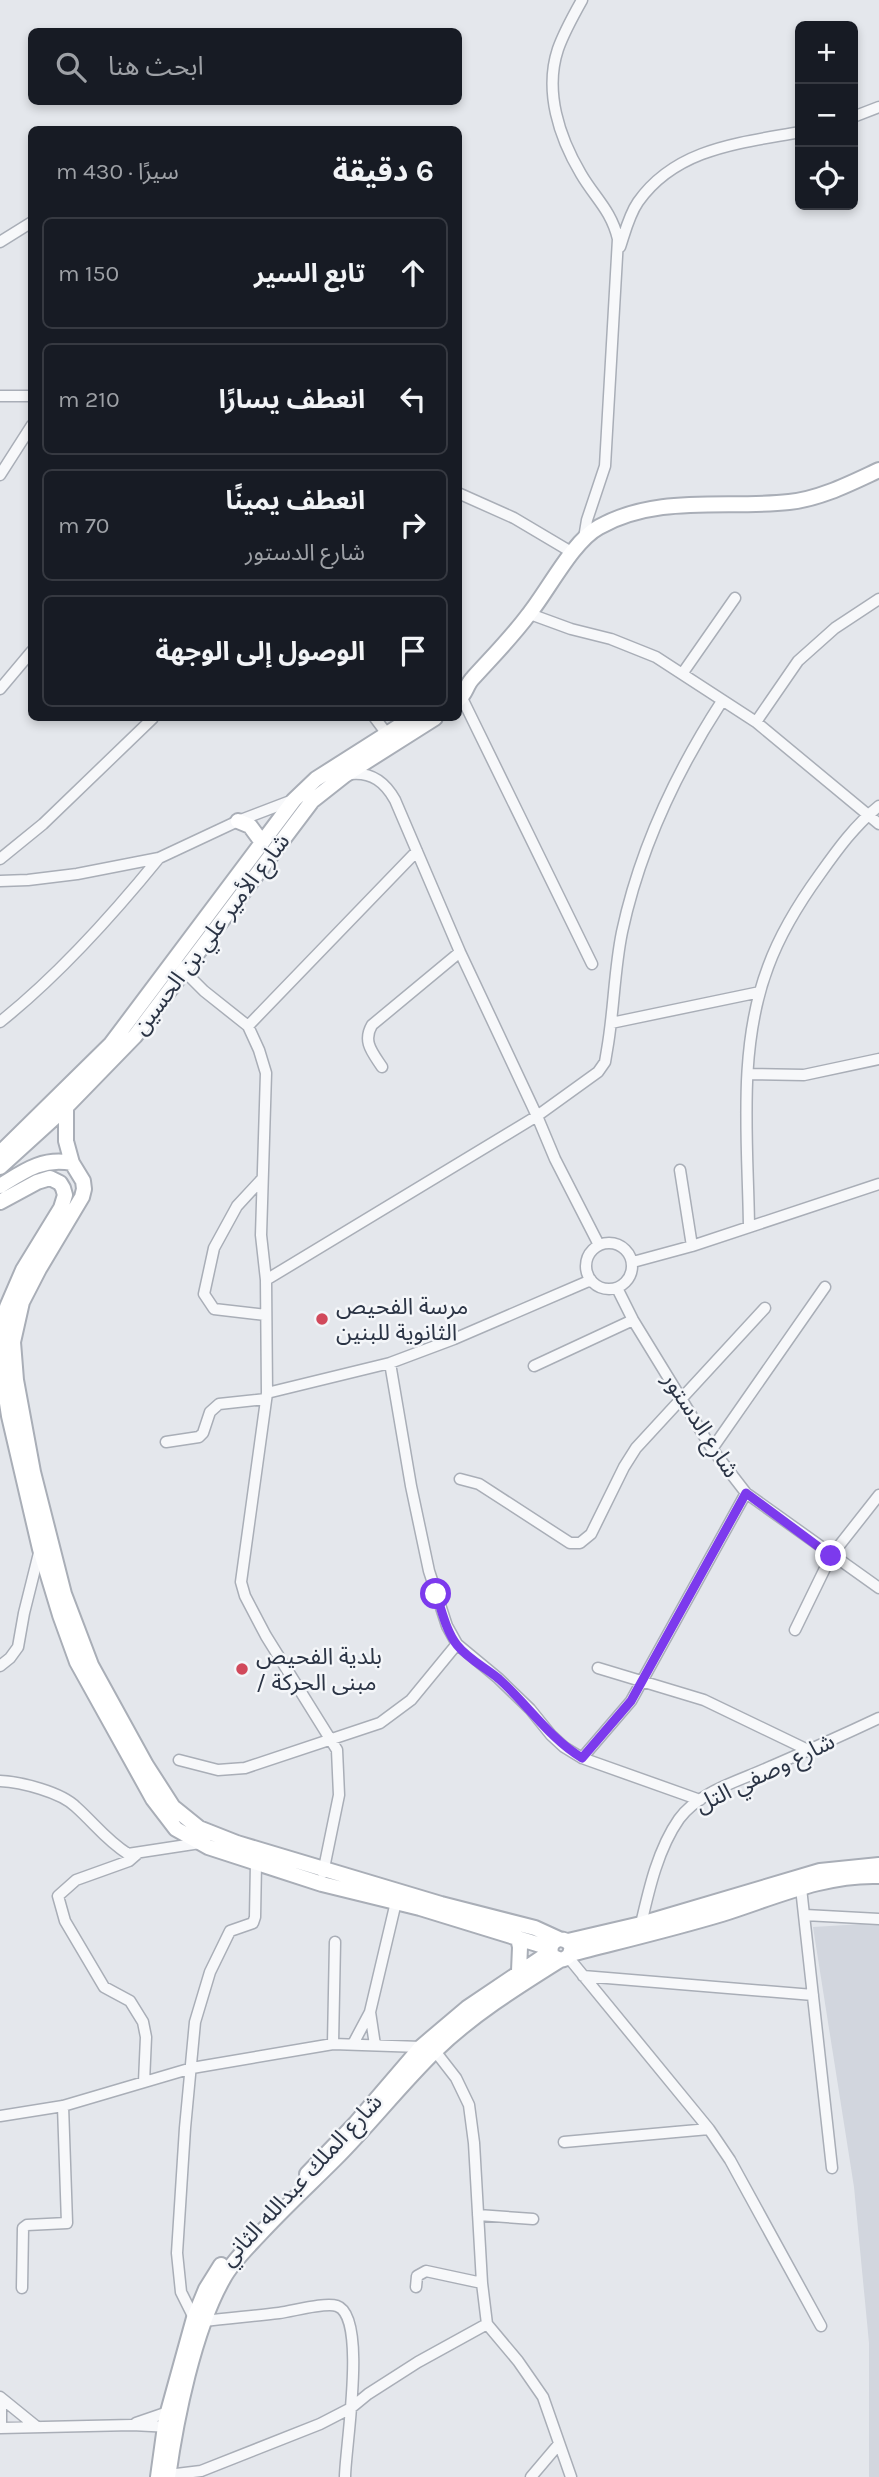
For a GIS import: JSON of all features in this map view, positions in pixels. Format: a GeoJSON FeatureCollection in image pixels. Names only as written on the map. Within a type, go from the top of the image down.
{"type":"FeatureCollection","features":[{"type":"Feature","properties":{"kind":"street"},"geometry":{"type":"LineString","coordinates":[[582,0],[558,48],[553,89],[555,111],[570,153],[582,176],[611,217],[618,239],[605,466],[587,520],[584,539]]}},
{"type":"Feature","properties":{"kind":"street"},"geometry":{"type":"LineString","coordinates":[[858,115],[879,107]]}},
{"type":"Feature","properties":{"kind":"street"},"geometry":{"type":"LineString","coordinates":[[617,258],[636,204],[652,185],[673,168],[699,153],[795,133]]}},
{"type":"Feature","properties":{"kind":"street"},"geometry":{"type":"LineString","coordinates":[[0,242],[28,224]]}},
{"type":"Feature","properties":{"kind":"street"},"geometry":{"type":"LineString","coordinates":[[0,396],[28,396]]}},
{"type":"Feature","properties":{"kind":"street"},"geometry":{"type":"LineString","coordinates":[[0,475],[28,431]]}},
{"type":"Feature","properties":{"kind":"street"},"geometry":{"type":"LineString","coordinates":[[592,964],[462,691],[530,614],[573,553],[598,527],[635,512],[678,506],[792,502],[831,491],[879,470]]}},
{"type":"Feature","properties":{"kind":"street"},"geometry":{"type":"LineString","coordinates":[[462,495],[514,518],[573,553]]}},
{"type":"Feature","properties":{"kind":"street"},"geometry":{"type":"LineString","coordinates":[[682,674],[735,598]]}},
{"type":"Feature","properties":{"kind":"street"},"geometry":{"type":"LineString","coordinates":[[756,722],[798,661],[835,628],[879,599]]}},
{"type":"Feature","properties":{"kind":"street"},"geometry":{"type":"LineString","coordinates":[[530,614],[638,649],[682,674],[756,722],[879,824]]}},
{"type":"Feature","properties":{"kind":"street"},"geometry":{"type":"LineString","coordinates":[[0,689],[28,656]]}},
{"type":"Feature","properties":{"kind":"street"},"geometry":{"type":"LineString","coordinates":[[266,1279],[537,1116],[598,1072],[606,1058],[623,930],[653,830],[685,761],[722,701]]}},
{"type":"Feature","properties":{"kind":"street"},"geometry":{"type":"LineString","coordinates":[[0,859],[43,824],[150,721]]}},
{"type":"Feature","properties":{"kind":"street"},"geometry":{"type":"LineString","coordinates":[[377,721],[387,734]]}},
{"type":"Feature","properties":{"kind":"street","name":"شارع الأمير علي بن الحسين"},"geometry":{"type":"LineString","coordinates":[[0,1167],[66,1107],[135,1036],[261,841],[294,800],[316,779],[407,721]]}},
{"type":"Feature","properties":{"kind":"street","name":"شارع الأمير علي بن الحسين"},"geometry":{"type":"LineString","coordinates":[[0,1153],[111,1044],[180,966],[312,801],[345,775],[430,721]]}},
{"type":"Feature","properties":{"kind":"street"},"geometry":{"type":"LineString","coordinates":[[345,775],[360,773],[373,776],[390,791],[460,953],[560,1170],[599,1245]]}},
{"type":"Feature","properties":{"kind":"street"},"geometry":{"type":"LineString","coordinates":[[0,881],[77,874],[159,858],[238,821],[294,800],[312,801]]}},
{"type":"Feature","properties":{"kind":"street"},"geometry":{"type":"LineString","coordinates":[[749,1227],[748,1074],[760,992],[784,930],[807,892],[848,836],[879,806]]}},
{"type":"Feature","properties":{"kind":"street"},"geometry":{"type":"LineString","coordinates":[[238,821],[250,827],[261,841]]}},
{"type":"Feature","properties":{"kind":"street"},"geometry":{"type":"LineString","coordinates":[[248,1026],[417,851]]}},
{"type":"Feature","properties":{"kind":"street"},"geometry":{"type":"LineString","coordinates":[[0,1022],[42,987],[124,901],[159,858]]}},
{"type":"Feature","properties":{"kind":"street"},"geometry":{"type":"LineString","coordinates":[[382,1067],[367,1042],[367,1034],[372,1025],[460,953]]}},
{"type":"Feature","properties":{"kind":"street"},"geometry":{"type":"LineString","coordinates":[[180,966],[204,991],[248,1026],[266,1073],[261,1235],[266,1279],[267,1396],[241,1582],[245,1596],[266,1636],[339,1759],[340,1784],[322,1884]]}},
{"type":"Feature","properties":{"kind":"street"},"geometry":{"type":"LineString","coordinates":[[611,1023],[760,992]]}},
{"type":"Feature","properties":{"kind":"street"},"geometry":{"type":"LineString","coordinates":[[748,1074],[804,1075],[879,1059]]}},
{"type":"Feature","properties":{"kind":"street"},"geometry":{"type":"LineString","coordinates":[[66,1107],[65,1141],[85,1189],[27,1292],[18,1314],[13,1342],[40,1549],[77,1662],[131,1762],[163,1814],[176,1829],[200,1843],[322,1884],[396,1902],[561,1950]]}},
{"type":"Feature","properties":{"kind":"street"},"geometry":{"type":"LineString","coordinates":[[0,1186],[50,1160],[72,1163]]}},
{"type":"Feature","properties":{"kind":"street"},"geometry":{"type":"LineString","coordinates":[[680,1170],[692,1246]]}},
{"type":"Feature","properties":{"kind":"street"},"geometry":{"type":"LineString","coordinates":[[0,1202],[50,1178],[60,1183],[65,1195],[61,1208],[23,1270],[7,1307],[2,1330],[3,1377],[9,1416],[37,1513],[91,1665],[173,1807],[199,1828],[237,1843],[441,1904],[535,1928],[561,1950],[709,2129],[730,2160],[821,2326]]}},
{"type":"Feature","properties":{"kind":"street"},"geometry":{"type":"LineString","coordinates":[[262,1179],[237,1206],[214,1248],[204,1294],[214,1310],[266,1315]]}},
{"type":"Feature","properties":{"kind":"street"},"geometry":{"type":"LineString","coordinates":[[633,1262],[692,1246],[879,1184]]}},
{"type":"Feature","properties":{"kind":"street"},"geometry":{"type":"LineString","coordinates":[[609,1242],[620,1245],[628,1252],[633,1262],[629,1278],[617,1288],[598,1286],[586,1270],[591,1252],[599,1245],[609,1242]]}},
{"type":"Feature","properties":{"kind":"street"},"geometry":{"type":"LineString","coordinates":[[166,1442],[199,1437],[210,1412],[219,1404],[267,1396],[390,1363],[454,1339],[591,1280]]}},
{"type":"Feature","properties":{"kind":"street"},"geometry":{"type":"LineString","coordinates":[[712,1450],[825,1287]]}},
{"type":"Feature","properties":{"kind":"street","name":"شارع الدستور"},"geometry":{"type":"LineString","coordinates":[[617,1288],[633,1320],[712,1450],[746,1493],[879,1588]]}},
{"type":"Feature","properties":{"kind":"street"},"geometry":{"type":"LineString","coordinates":[[460,1479],[479,1484],[570,1543],[580,1543],[591,1534],[636,1448],[765,1308]]}},
{"type":"Feature","properties":{"kind":"street"},"geometry":{"type":"LineString","coordinates":[[534,1366],[633,1320]]}},
{"type":"Feature","properties":{"kind":"street"},"geometry":{"type":"LineString","coordinates":[[390,1363],[429,1571],[447,1626],[457,1644],[522,1701],[557,1741],[582,1758],[699,1800]]}},
{"type":"Feature","properties":{"kind":"street"},"geometry":{"type":"LineString","coordinates":[[582,1758],[631,1701],[644,1681],[746,1493]]}},
{"type":"Feature","properties":{"kind":"street"},"geometry":{"type":"LineString","coordinates":[[795,1630],[831,1556],[879,1494]]}},
{"type":"Feature","properties":{"kind":"street"},"geometry":{"type":"LineString","coordinates":[[0,1666],[19,1647],[24,1613],[40,1549]]}},
{"type":"Feature","properties":{"kind":"street"},"geometry":{"type":"LineString","coordinates":[[179,1760],[198,1766],[232,1770],[380,1723],[411,1700],[457,1644]]}},
{"type":"Feature","properties":{"kind":"street"},"geometry":{"type":"LineString","coordinates":[[598,1668],[704,1700],[808,1750]]}},
{"type":"Feature","properties":{"kind":"street","name":"شارع وصفي التل"},"geometry":{"type":"LineString","coordinates":[[641,1924],[649,1891],[669,1837],[680,1818],[699,1800],[879,1718]]}},
{"type":"Feature","properties":{"kind":"street"},"geometry":{"type":"LineString","coordinates":[[0,1781],[13,1782],[61,1797],[74,1805],[111,1843],[128,1854],[200,1843]]}},
{"type":"Feature","properties":{"kind":"street"},"geometry":{"type":"LineString","coordinates":[[137,1854],[121,1864],[76,1880],[58,1896],[65,1921],[104,1987],[130,2001],[143,2022],[146,2037],[144,2082]]}},
{"type":"Feature","properties":{"kind":"street"},"geometry":{"type":"LineString","coordinates":[[256,1863],[253,1923],[230,1931],[210,1972],[195,2022],[177,2228],[181,2292],[199,2320],[332,2305],[347,2313],[353,2339],[345,2477]]}},
{"type":"Feature","properties":{"kind":"street","name":"شارع الملك عبدالله الثاني"},"geometry":{"type":"LineString","coordinates":[[165,2476],[170,2427],[206,2289],[215,2274],[246,2235],[467,2008],[519,1971],[561,1950],[820,1871],[879,1865]]}},
{"type":"Feature","properties":{"kind":"street","name":"شارع الملك عبدالله الثاني"},"geometry":{"type":"LineString","coordinates":[[199,2320],[223,2278],[240,2256],[362,2133],[428,2049],[486,2009],[561,1950],[659,1932],[801,1888],[851,1877],[879,1876]]}},
{"type":"Feature","properties":{"kind":"street"},"geometry":{"type":"LineString","coordinates":[[801,1888],[806,1914],[832,2168]]}},
{"type":"Feature","properties":{"kind":"street"},"geometry":{"type":"LineString","coordinates":[[353,2044],[370,2012],[396,1902]]}},
{"type":"Feature","properties":{"kind":"street"},"geometry":{"type":"LineString","coordinates":[[806,1914],[879,1919]]}},
{"type":"Feature","properties":{"kind":"street"},"geometry":{"type":"LineString","coordinates":[[518,1938],[519,1971]]}},
{"type":"Feature","properties":{"kind":"street"},"geometry":{"type":"LineString","coordinates":[[333,2044],[335,1942]]}},
{"type":"Feature","properties":{"kind":"street"},"geometry":{"type":"LineString","coordinates":[[583,1976],[813,1995]]}},
{"type":"Feature","properties":{"kind":"street"},"geometry":{"type":"LineString","coordinates":[[370,2012],[375,2045]]}},
{"type":"Feature","properties":{"kind":"street"},"geometry":{"type":"LineString","coordinates":[[0,2116],[63,2106],[192,2068],[333,2044],[428,2049],[456,2078],[468,2105],[474,2143],[487,2324],[543,2397],[571,2477]]}},
{"type":"Feature","properties":{"kind":"street"},"geometry":{"type":"LineString","coordinates":[[22,2288],[23,2228],[27,2225],[67,2223],[63,2106]]}},
{"type":"Feature","properties":{"kind":"street"},"geometry":{"type":"LineString","coordinates":[[564,2142],[709,2129]]}},
{"type":"Feature","properties":{"kind":"street"},"geometry":{"type":"LineString","coordinates":[[478,2215],[533,2219]]}},
{"type":"Feature","properties":{"kind":"street"},"geometry":{"type":"LineString","coordinates":[[416,2287],[417,2276],[426,2271],[482,2283]]}},
{"type":"Feature","properties":{"kind":"street"},"geometry":{"type":"LineString","coordinates":[[181,2292],[206,2289]]}},
{"type":"Feature","properties":{"kind":"street"},"geometry":{"type":"LineString","coordinates":[[165,2476],[201,2471],[320,2424],[351,2407],[418,2362],[487,2324]]}},
{"type":"Feature","properties":{"kind":"street"},"geometry":{"type":"LineString","coordinates":[[1,2397],[38,2428]]}},
{"type":"Feature","properties":{"kind":"street"},"geometry":{"type":"LineString","coordinates":[[1,2397],[1,2428],[132,2425],[170,2427]]}},
{"type":"Feature","properties":{"kind":"street"},"geometry":{"type":"LineString","coordinates":[[132,2425],[174,2411]]}},
{"type":"Feature","properties":{"kind":"street"},"geometry":{"type":"LineString","coordinates":[[531,2477],[559,2444]]}},
{"type":"Feature","properties":{"kind":"shaded area"},"geometry":{"type":"Polygon","coordinates":[[[879,1923],[879,2477],[869,2477],[869,2343],[854,2187],[813,1927],[879,1923]]]}},
{"type":"Feature","properties":{"kind":"place","name":"مرسة الفحيص الثانوية للبنين"},"geometry":{"type":"Point","coordinates":[322,1319]}},
{"type":"Feature","properties":{"kind":"place","name":"بلدية الفحيص / مبنى الحركة"},"geometry":{"type":"Point","coordinates":[242,1669]}},
{"type":"Feature","properties":{"kind":"route"},"geometry":{"type":"LineString","coordinates":[[436,1594],[447,1626],[457,1644],[498,1678],[564,1747],[582,1758],[631,1701],[644,1681],[746,1493],[831,1556]]}}]}
